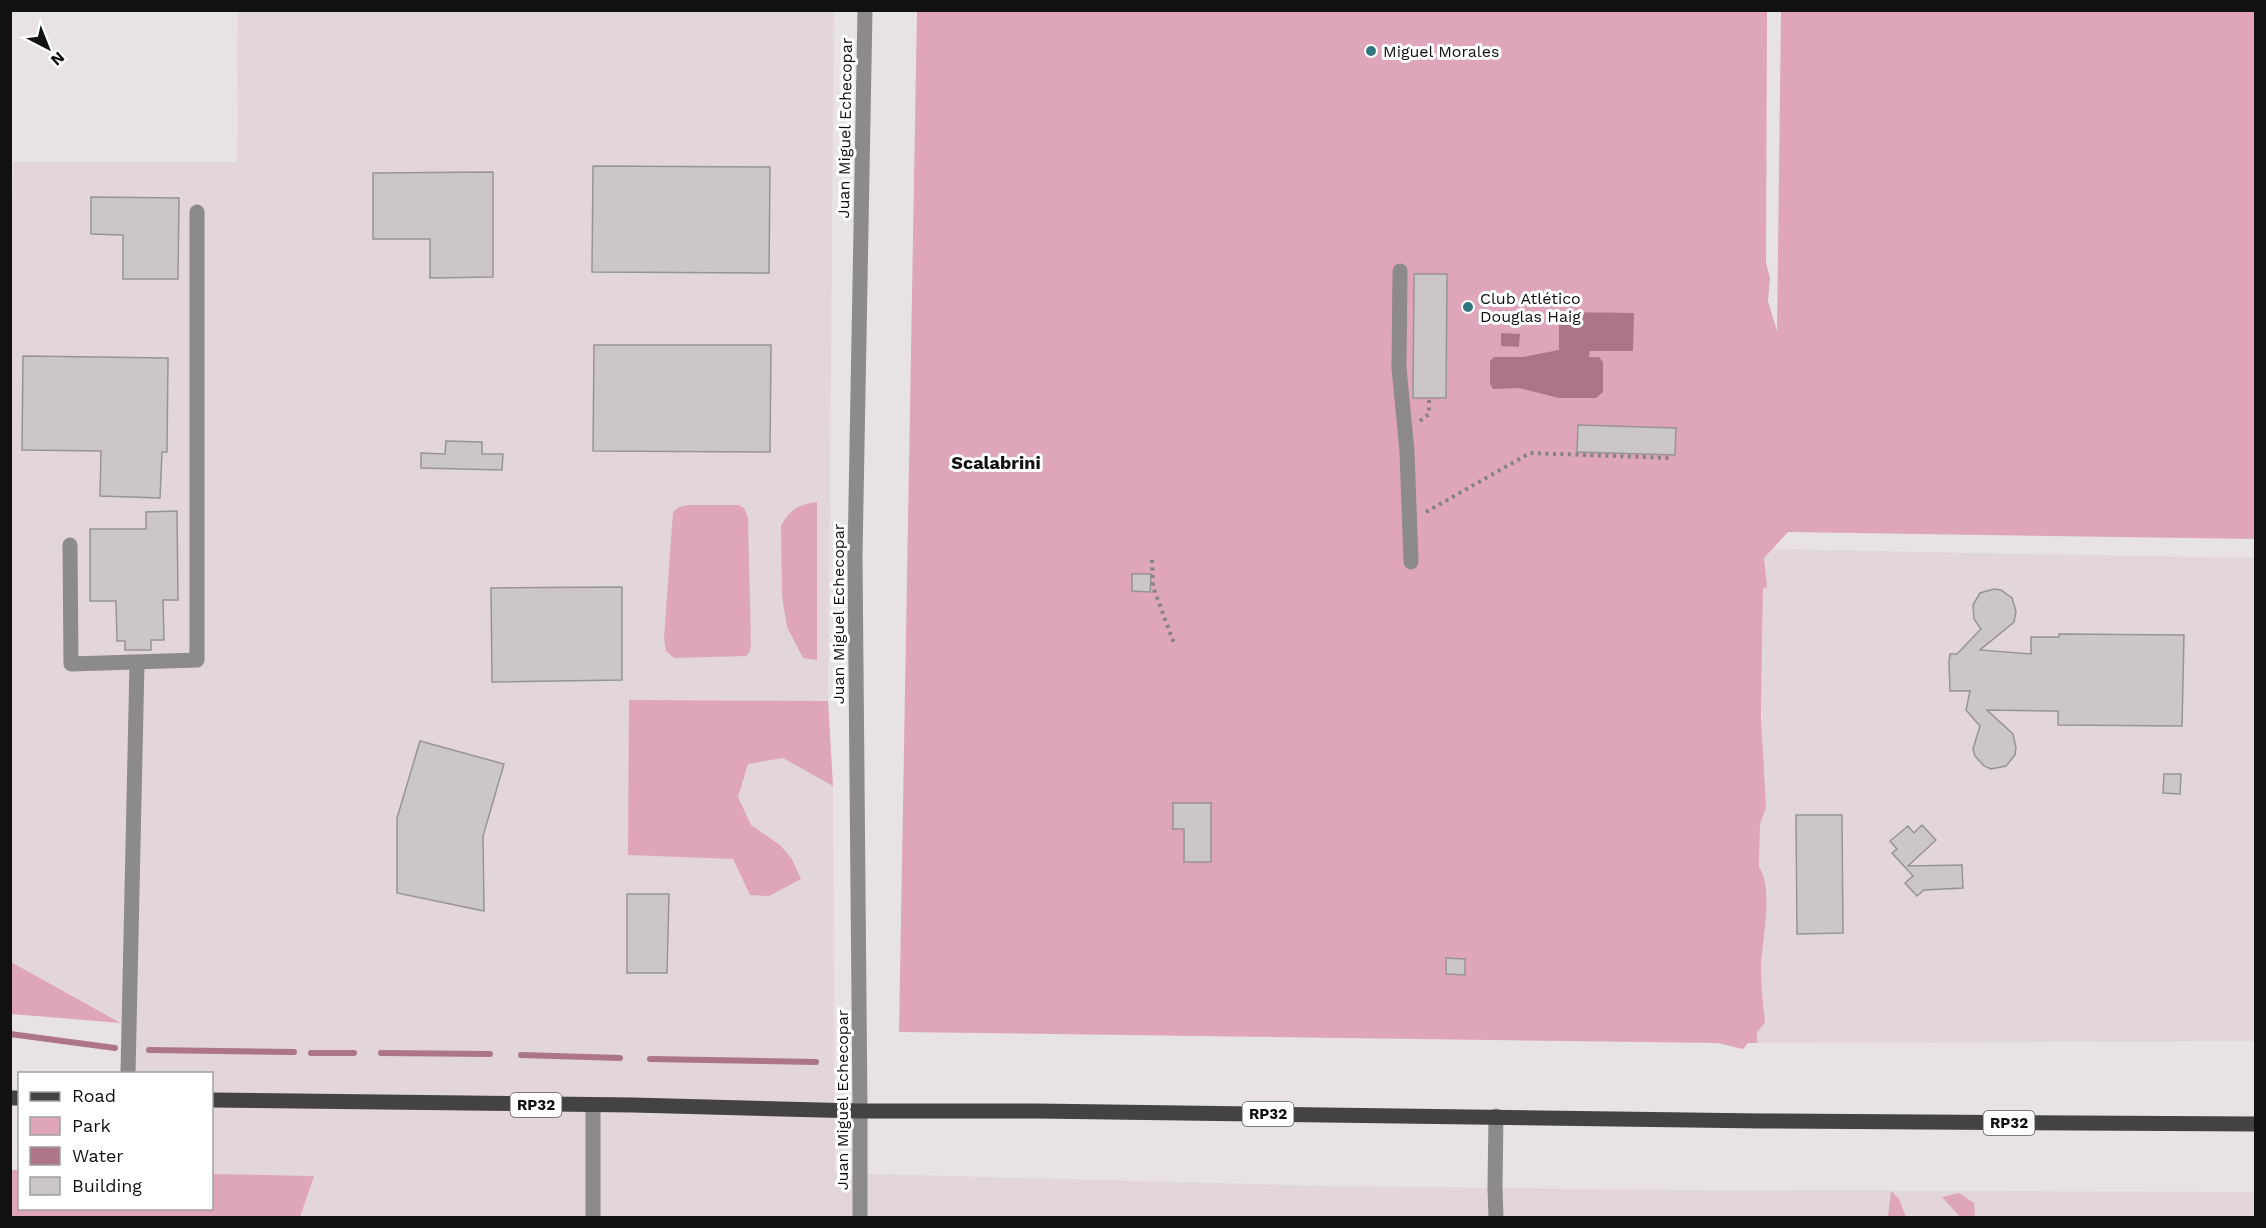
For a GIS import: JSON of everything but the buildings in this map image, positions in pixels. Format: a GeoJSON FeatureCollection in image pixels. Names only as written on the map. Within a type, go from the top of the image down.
{"type":"FeatureCollection","features":[{"type":"Feature","properties":{"kind":"main road","name":"RP32"},"geometry":{"type":"LineString","coordinates":[[213,1101],[861,1111],[2256,1124]]}},
{"type":"Feature","properties":{"kind":"street","name":"Juan Miguel Echecopar"},"geometry":{"type":"LineString","coordinates":[[860,1218],[861,1111],[855,556],[865,10]]}},
{"type":"Feature","properties":{"kind":"street"},"geometry":{"type":"LineString","coordinates":[[69,545],[70,664],[197,660],[197,212]]}},
{"type":"Feature","properties":{"kind":"street"},"geometry":{"type":"LineString","coordinates":[[1400,271],[1399,368],[1411,562]]}},
{"type":"Feature","properties":{"kind":"street"},"geometry":{"type":"LineString","coordinates":[[128,1072],[137,663]]}},
{"type":"Feature","properties":{"kind":"street"},"geometry":{"type":"LineString","coordinates":[[593,1106],[593,1218]]}},
{"type":"Feature","properties":{"kind":"street"},"geometry":{"type":"LineString","coordinates":[[1496,1116],[1494,1188],[1496,1218]]}},
{"type":"Feature","properties":{"kind":"path"},"geometry":{"type":"LineString","coordinates":[[1410,520],[1530,453],[1671,458]]}},
{"type":"Feature","properties":{"kind":"path"},"geometry":{"type":"LineString","coordinates":[[1152,560],[1153,587],[1175,646]]}},
{"type":"Feature","properties":{"kind":"shaded area"},"geometry":{"type":"Polygon","coordinates":[[[238,11],[834,11],[828,701],[833,786],[835,1173],[1330,1186],[2255,1192],[2255,1217],[300,1217],[314,1176],[213,1174],[213,1072],[120,1072],[121,1022],[11,962],[10,338],[13,162],[237,162],[238,11]]]}},
{"type":"Feature","properties":{"kind":"shaded area"},"geometry":{"type":"Polygon","coordinates":[[[1764,549],[2255,558],[2255,1041],[1757,1043],[1764,549]]]}},
{"type":"Feature","properties":{"kind":"green space","name":"Club Atlético Douglas Haig"},"geometry":{"type":"Polygon","coordinates":[[[917,11],[1767,11],[1766,263],[1770,278],[1768,301],[1777,331],[1781,11],[2255,11],[2255,539],[1788,532],[1764,558],[1767,587],[1763,589],[1761,717],[1766,808],[1760,824],[1759,867],[1766,888],[1761,967],[1765,1023],[1757,1032],[1757,1043],[1748,1043],[1743,1049],[1718,1043],[899,1032],[917,11]]]}},
{"type":"Feature","properties":{"kind":"green space"},"geometry":{"type":"Polygon","coordinates":[[[817,502],[817,660],[803,658],[787,627],[782,596],[781,526],[795,509],[817,502]]]}},
{"type":"Feature","properties":{"kind":"green space"},"geometry":{"type":"Polygon","coordinates":[[[739,505],[744,508],[748,518],[751,644],[746,656],[674,658],[666,651],[664,638],[673,512],[679,507],[739,505]]]}},
{"type":"Feature","properties":{"kind":"green space"},"geometry":{"type":"Polygon","coordinates":[[[629,700],[828,701],[833,786],[783,758],[748,764],[738,797],[751,825],[780,845],[792,859],[801,879],[769,896],[750,895],[733,859],[628,855],[629,700]]]}},
{"type":"Feature","properties":{"kind":"green space"},"geometry":{"type":"Polygon","coordinates":[[[11,962],[121,1023],[11,1014],[11,962]]]}},
{"type":"Feature","properties":{"kind":"green space"},"geometry":{"type":"Polygon","coordinates":[[[11,1170],[18,1170],[18,1210],[213,1210],[213,1174],[314,1176],[300,1217],[11,1218],[11,1170]]]}},
{"type":"Feature","properties":{"kind":"green space"},"geometry":{"type":"Polygon","coordinates":[[[1891,1191],[1899,1199],[1906,1217],[1888,1217],[1891,1191]]]}},
{"type":"Feature","properties":{"kind":"green space"},"geometry":{"type":"Polygon","coordinates":[[[1959,1193],[1974,1203],[1975,1217],[1960,1217],[1942,1197],[1959,1193]]]}},
{"type":"Feature","properties":{"kind":"water"},"geometry":{"type":"Polygon","coordinates":[[[1559,312],[1634,313],[1633,351],[1590,351],[1589,357],[1599,357],[1603,362],[1603,392],[1596,398],[1559,398],[1519,388],[1493,389],[1490,384],[1490,361],[1494,357],[1523,357],[1559,350],[1559,312]]]}},
{"type":"Feature","properties":{"kind":"water"},"geometry":{"type":"Polygon","coordinates":[[[1501,333],[1520,334],[1519,347],[1501,346],[1501,333]]]}},
{"type":"Feature","properties":{"kind":"waterway"},"geometry":{"type":"LineString","coordinates":[[10,1034],[115,1048]]}},
{"type":"Feature","properties":{"kind":"waterway"},"geometry":{"type":"LineString","coordinates":[[149,1050],[294,1052]]}},
{"type":"Feature","properties":{"kind":"waterway"},"geometry":{"type":"LineString","coordinates":[[311,1053],[354,1053]]}},
{"type":"Feature","properties":{"kind":"waterway"},"geometry":{"type":"LineString","coordinates":[[381,1053],[490,1054]]}},
{"type":"Feature","properties":{"kind":"waterway"},"geometry":{"type":"LineString","coordinates":[[521,1055],[620,1058]]}},
{"type":"Feature","properties":{"kind":"waterway"},"geometry":{"type":"LineString","coordinates":[[650,1059],[816,1062]]}},
{"type":"Feature","properties":{"kind":"place","name":"Miguel Morales"},"geometry":{"type":"Point","coordinates":[1371,51]}},
{"type":"Feature","properties":{"kind":"place","name":"Club Atlético Douglas Haig"},"geometry":{"type":"Point","coordinates":[1468,307]}},
{"type":"Feature","properties":{"kind":"district","name":"Scalabrini"},"geometry":{"type":"Point","coordinates":[996,462]}}]}
